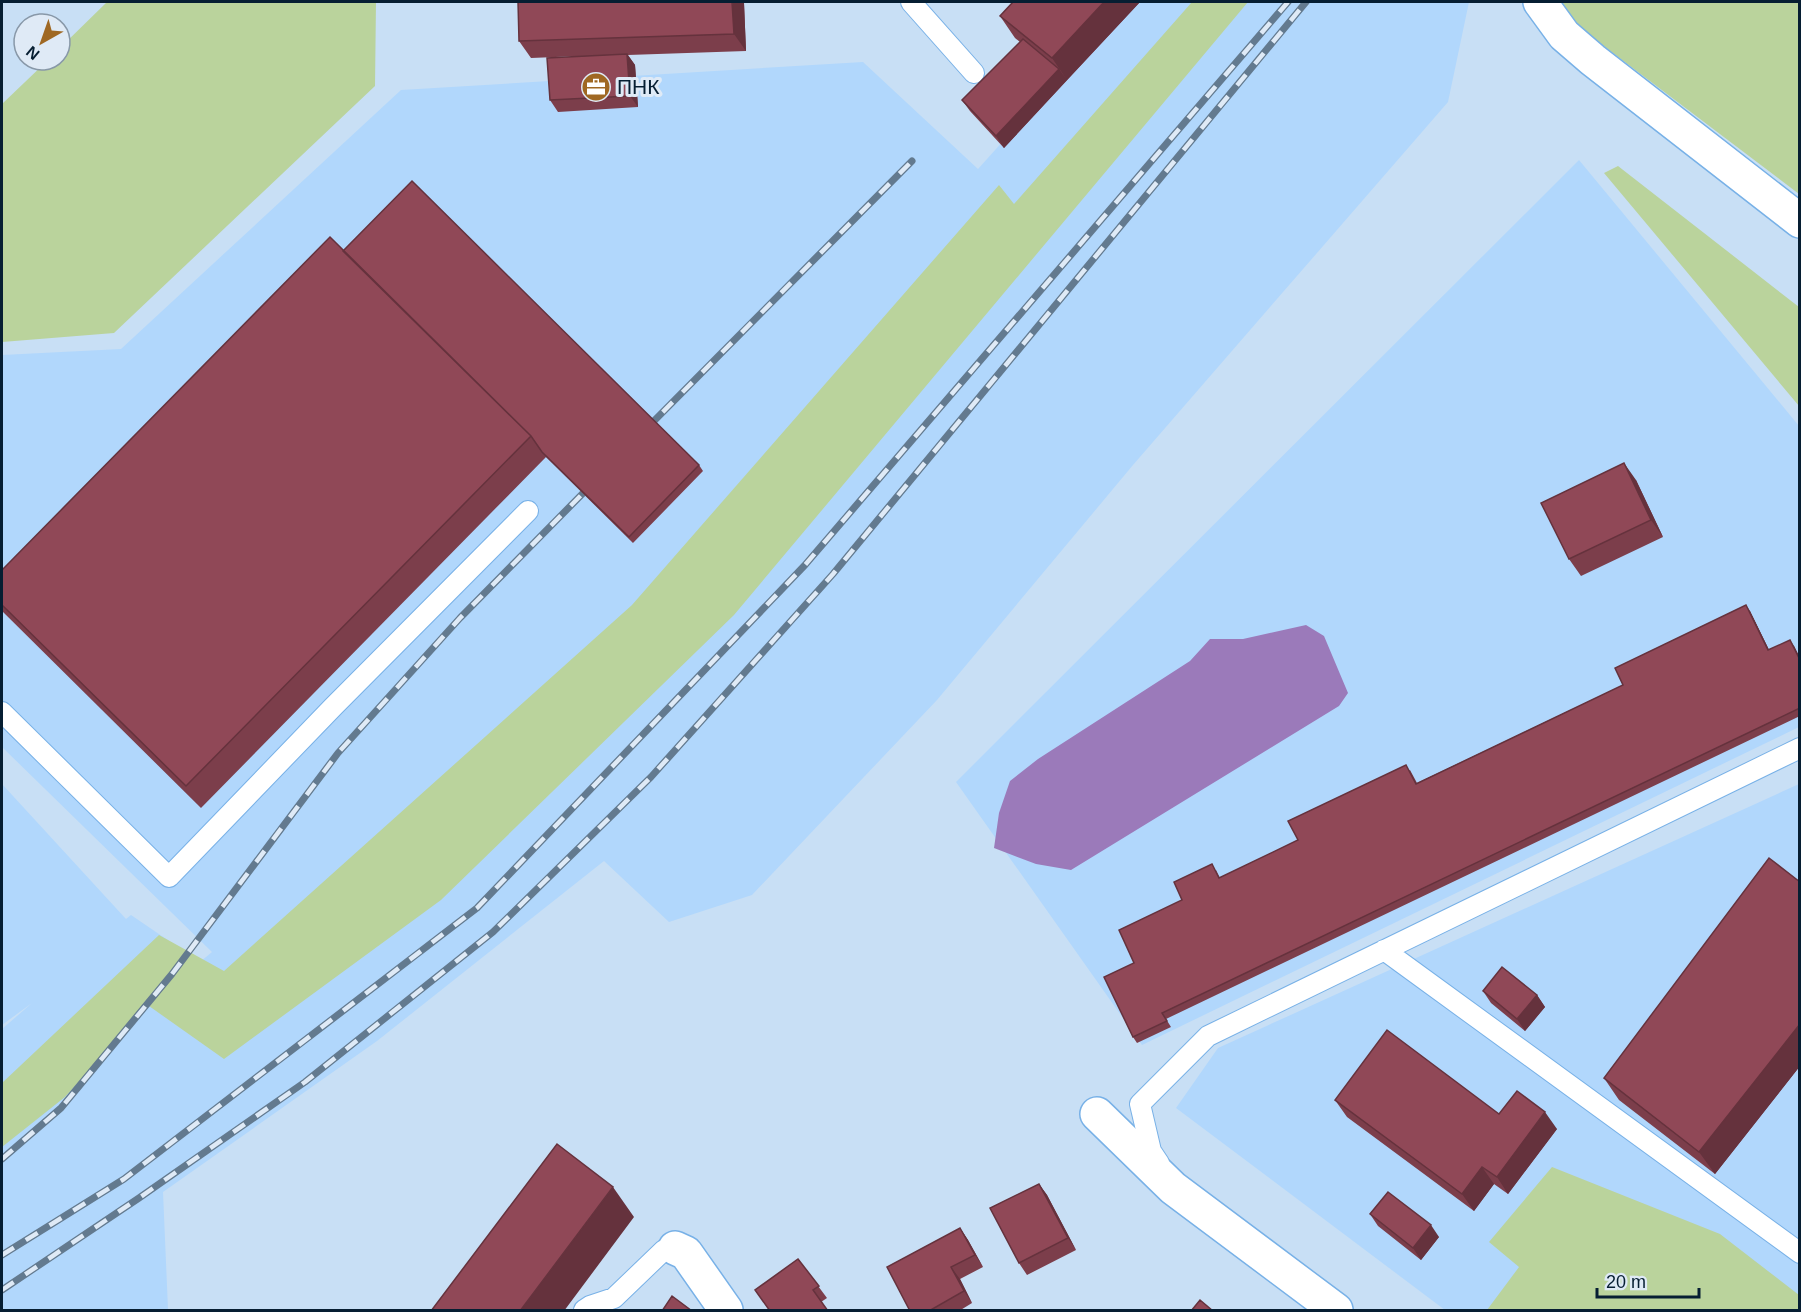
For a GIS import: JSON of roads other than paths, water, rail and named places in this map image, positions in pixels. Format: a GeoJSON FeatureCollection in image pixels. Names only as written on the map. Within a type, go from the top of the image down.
{"type":"FeatureCollection","features":[{"type":"Feature","properties":{"kind":"street"},"geometry":{"type":"LineString","coordinates":[[1539,2],[1564,35],[1593,60],[1800,221]]}},
{"type":"Feature","properties":{"kind":"street"},"geometry":{"type":"LineString","coordinates":[[1097,1114],[1173,1188],[1336,1311]]}},
{"type":"Feature","properties":{"kind":"street"},"geometry":{"type":"LineString","coordinates":[[675,1248],[686,1253],[726,1311]]}},
{"type":"Feature","properties":{"kind":"lane"},"geometry":{"type":"LineString","coordinates":[[911,2],[974,73]]}},
{"type":"Feature","properties":{"kind":"lane"},"geometry":{"type":"LineString","coordinates":[[2,712],[169,877],[324,716],[528,512]]}},
{"type":"Feature","properties":{"kind":"lane"},"geometry":{"type":"LineString","coordinates":[[1173,1188],[1151,1150],[1140,1104],[1208,1036],[1800,748]]}},
{"type":"Feature","properties":{"kind":"lane"},"geometry":{"type":"LineString","coordinates":[[1384,950],[1800,1253]]}},
{"type":"Feature","properties":{"kind":"lane"},"geometry":{"type":"LineString","coordinates":[[584,1311],[590,1306],[614,1298],[664,1250],[675,1248]]}},
{"type":"Feature","properties":{"kind":"railway"},"geometry":{"type":"LineString","coordinates":[[2,1255],[124,1179],[477,908],[805,565],[1288,2]]}},
{"type":"Feature","properties":{"kind":"railway"},"geometry":{"type":"LineString","coordinates":[[2,1290],[305,1082],[493,932],[651,777],[833,574],[1306,2]]}},
{"type":"Feature","properties":{"kind":"railway"},"geometry":{"type":"LineString","coordinates":[[643,432],[912,161]]}},
{"type":"Feature","properties":{"kind":"railway"},"geometry":{"type":"LineString","coordinates":[[2,1159],[61,1108],[172,974],[338,753],[460,618],[595,481]]}},
{"type":"Feature","properties":{"kind":"place","name":"ПНК"},"geometry":{"type":"Point","coordinates":[596,87]}}]}
